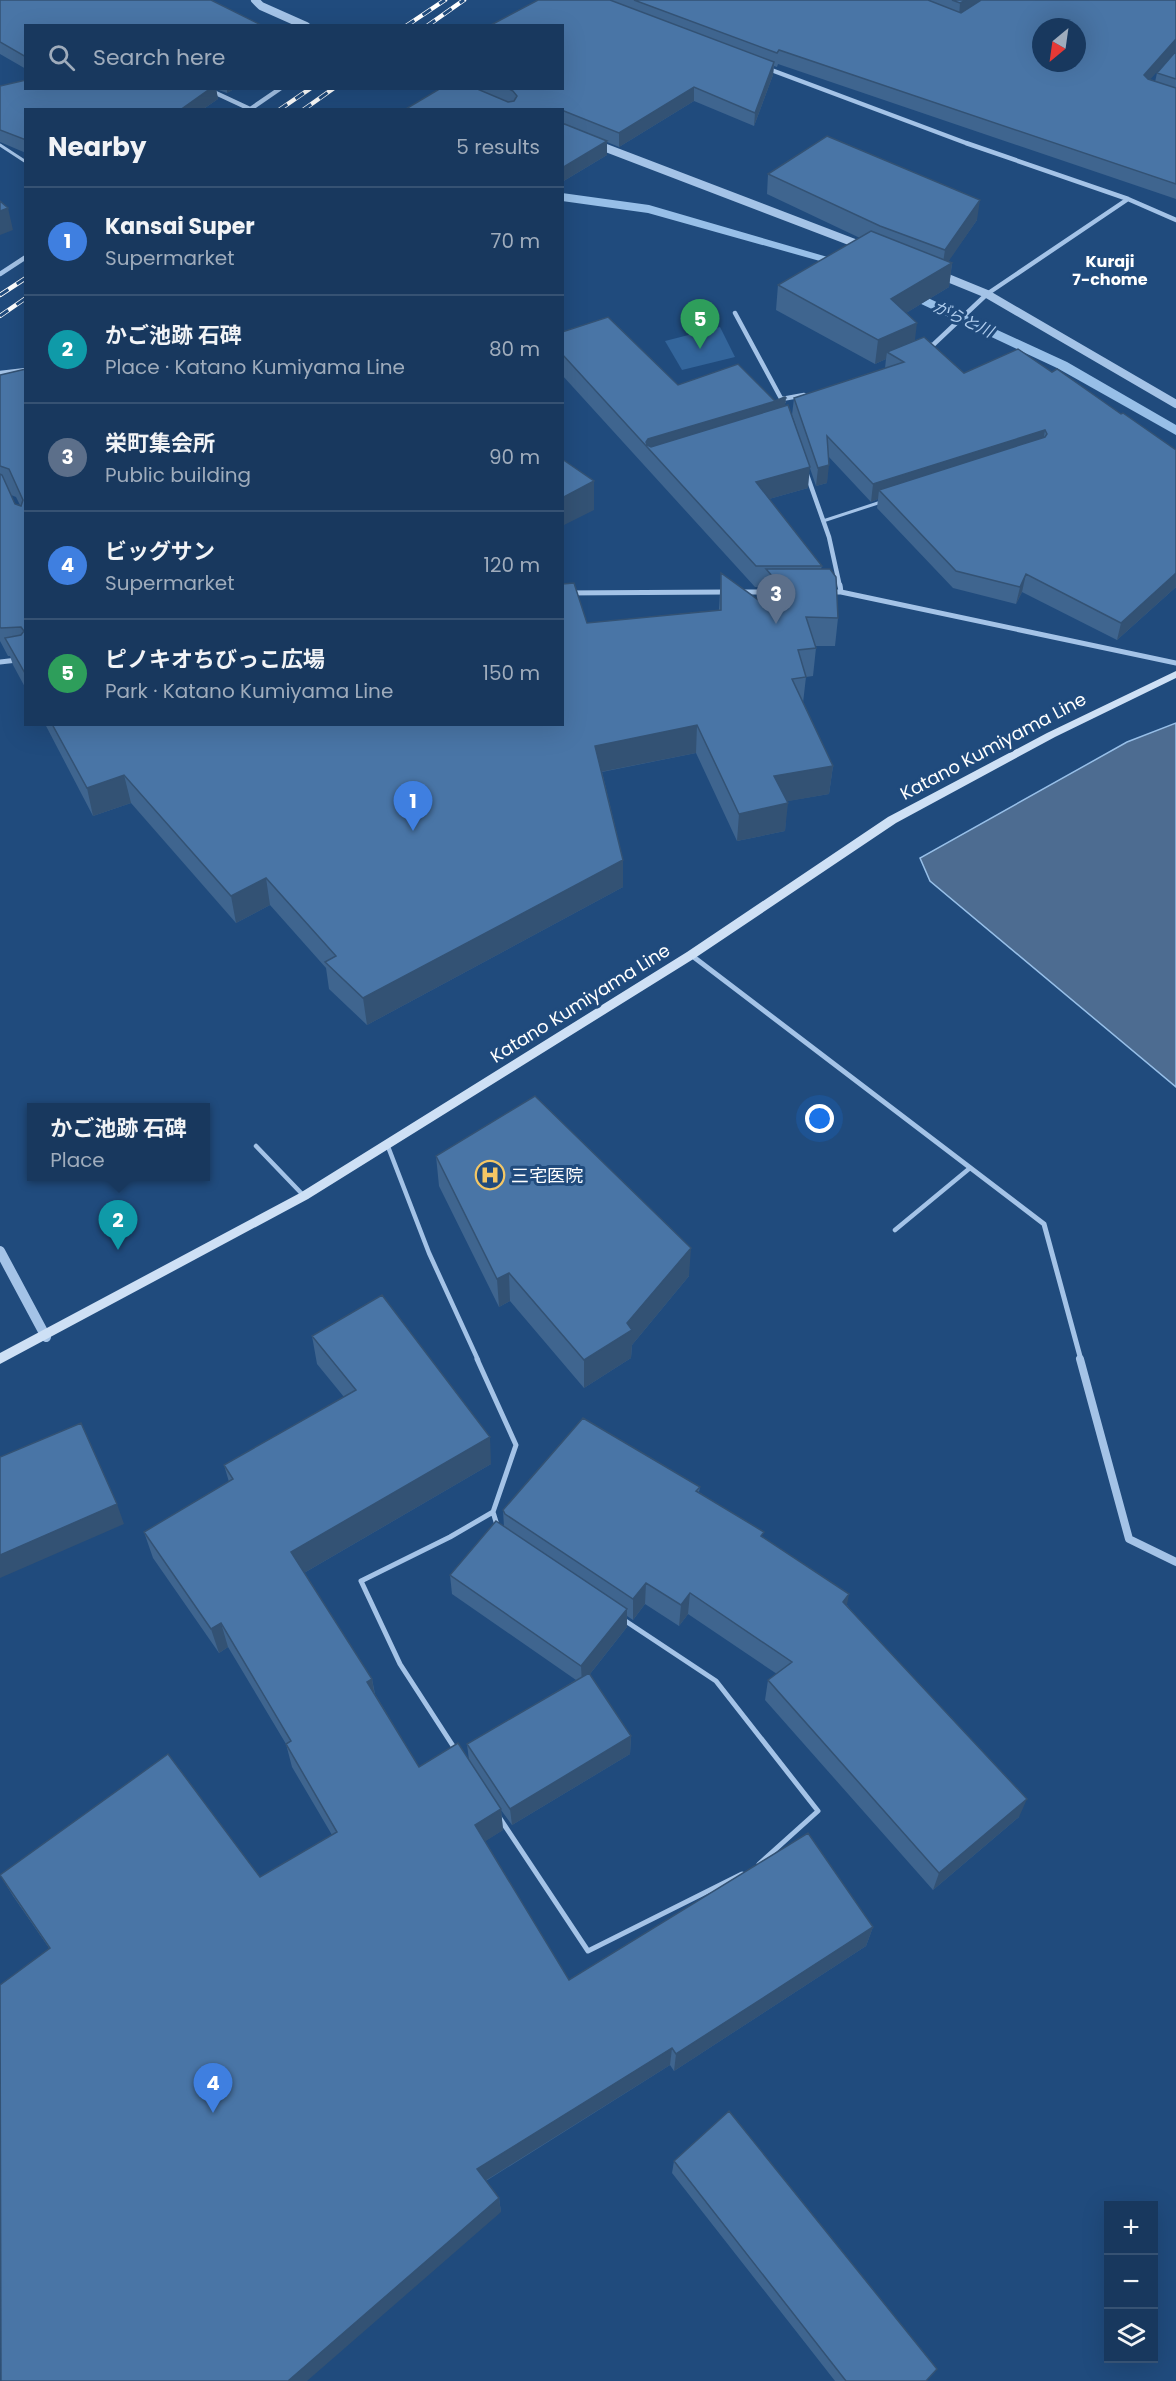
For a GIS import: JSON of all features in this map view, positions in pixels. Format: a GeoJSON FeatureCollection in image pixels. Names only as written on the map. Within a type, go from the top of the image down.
{"type":"FeatureCollection","features":[{"type":"Feature","properties":{"kind":"main road","name":"Katano Kumiyama Line"},"geometry":{"type":"LineString","coordinates":[[0,1359],[46,1337],[304,1196],[691,955],[892,820],[1051,735],[1176,674]]}},
{"type":"Feature","properties":{"kind":"street"},"geometry":{"type":"LineString","coordinates":[[255,0],[261,6],[302,24]]}},
{"type":"Feature","properties":{"kind":"street"},"geometry":{"type":"LineString","coordinates":[[765,68],[1128,200],[1176,220]]}},
{"type":"Feature","properties":{"kind":"street"},"geometry":{"type":"LineString","coordinates":[[210,90],[248,108]]}},
{"type":"Feature","properties":{"kind":"street"},"geometry":{"type":"LineString","coordinates":[[251,108],[278,90]]}},
{"type":"Feature","properties":{"kind":"street"},"geometry":{"type":"LineString","coordinates":[[583,139],[697,185],[871,249]]}},
{"type":"Feature","properties":{"kind":"street"},"geometry":{"type":"LineString","coordinates":[[925,348],[934,344],[987,294],[1128,200]]}},
{"type":"Feature","properties":{"kind":"street"},"geometry":{"type":"LineString","coordinates":[[0,274],[24,258]]}},
{"type":"Feature","properties":{"kind":"street"},"geometry":{"type":"LineString","coordinates":[[925,269],[987,294],[1176,404]]}},
{"type":"Feature","properties":{"kind":"street"},"geometry":{"type":"LineString","coordinates":[[735,314],[786,410]]}},
{"type":"Feature","properties":{"kind":"street"},"geometry":{"type":"LineString","coordinates":[[0,373],[24,370]]}},
{"type":"Feature","properties":{"kind":"street"},"geometry":{"type":"LineString","coordinates":[[782,399],[811,394]]}},
{"type":"Feature","properties":{"kind":"street"},"geometry":{"type":"LineString","coordinates":[[804,464],[823,521],[841,592]]}},
{"type":"Feature","properties":{"kind":"street"},"geometry":{"type":"LineString","coordinates":[[564,593],[783,592]]}},
{"type":"Feature","properties":{"kind":"street"},"geometry":{"type":"LineString","coordinates":[[818,592],[841,592],[1176,663]]}},
{"type":"Feature","properties":{"kind":"street"},"geometry":{"type":"LineString","coordinates":[[0,662],[24,660]]}},
{"type":"Feature","properties":{"kind":"street"},"geometry":{"type":"LineString","coordinates":[[691,955],[1044,1224],[1129,1539],[1176,1562]]}},
{"type":"Feature","properties":{"kind":"street"},"geometry":{"type":"LineString","coordinates":[[0,1251],[46,1337]]}},
{"type":"Feature","properties":{"kind":"lane"},"geometry":{"type":"LineString","coordinates":[[0,146],[24,161]]}},
{"type":"Feature","properties":{"kind":"lane"},"geometry":{"type":"LineString","coordinates":[[823,521],[888,500]]}},
{"type":"Feature","properties":{"kind":"lane"},"geometry":{"type":"LineString","coordinates":[[387,1144],[429,1253],[516,1445],[493,1512],[499,1530]]}},
{"type":"Feature","properties":{"kind":"lane"},"geometry":{"type":"LineString","coordinates":[[256,1146],[304,1196]]}},
{"type":"Feature","properties":{"kind":"lane"},"geometry":{"type":"LineString","coordinates":[[895,1230],[970,1168]]}},
{"type":"Feature","properties":{"kind":"lane"},"geometry":{"type":"LineString","coordinates":[[457,1752],[399,1664],[361,1581],[450,1537],[493,1512]]}},
{"type":"Feature","properties":{"kind":"lane"},"geometry":{"type":"LineString","coordinates":[[618,1616],[716,1681],[818,1811],[756,1867]]}},
{"type":"Feature","properties":{"kind":"lane"},"geometry":{"type":"LineString","coordinates":[[495,1811],[588,1951],[746,1872]]}},
{"type":"Feature","properties":{"kind":"shaded area"},"geometry":{"type":"Polygon","coordinates":[[[720,327],[735,357],[682,370],[665,341],[720,327]]]}},
{"type":"Feature","properties":{"kind":"shaded area"},"geometry":{"type":"Polygon","coordinates":[[[1176,723],[1176,1087],[930,881],[920,858],[1127,742],[1176,723]]]}},
{"type":"Feature","properties":{"kind":"building"},"geometry":{"type":"Polygon","coordinates":[[[0,0],[211,0],[259,24],[24,24],[24,56],[0,42],[0,0]]]}},
{"type":"Feature","properties":{"kind":"building"},"geometry":{"type":"Polygon","coordinates":[[[538,0],[610,0],[774,62],[755,113],[694,87],[619,133],[564,111],[564,108],[407,108],[438,90],[480,90],[508,102],[514,101],[517,96],[511,90],[564,90],[564,24],[493,24],[538,0]]]}},
{"type":"Feature","properties":{"kind":"building"},"geometry":{"type":"Polygon","coordinates":[[[634,0],[928,0],[961,13],[981,0],[1176,0],[1176,39],[1144,75],[1148,79],[1176,88],[1176,184],[779,50],[777,53],[634,0]]]}},
{"type":"Feature","properties":{"kind":"building"},"geometry":{"type":"Polygon","coordinates":[[[1176,51],[1176,79],[1157,73],[1176,51]]]}},
{"type":"Feature","properties":{"kind":"building"},"geometry":{"type":"Polygon","coordinates":[[[24,80],[24,90],[208,90],[183,108],[24,108],[24,139],[0,130],[0,86],[24,80]]]}},
{"type":"Feature","properties":{"kind":"building"},"geometry":{"type":"Polygon","coordinates":[[[564,124],[607,141],[564,167],[564,124]]]}},
{"type":"Feature","properties":{"kind":"building"},"geometry":{"type":"Polygon","coordinates":[[[827,136],[980,200],[945,250],[880,226],[768,174],[827,136]]]}},
{"type":"Feature","properties":{"kind":"building"},"geometry":{"type":"Polygon","coordinates":[[[0,201],[8,208],[0,211],[0,201]]]}},
{"type":"Feature","properties":{"kind":"building"},"geometry":{"type":"Polygon","coordinates":[[[871,231],[952,263],[891,299],[917,323],[878,340],[778,285],[871,231]]]}},
{"type":"Feature","properties":{"kind":"building"},"geometry":{"type":"Polygon","coordinates":[[[608,317],[678,385],[738,364],[775,401],[785,397],[786,398],[648,439],[646,442],[651,447],[788,405],[810,467],[756,482],[822,566],[756,566],[564,356],[564,331],[608,317]]]}},
{"type":"Feature","properties":{"kind":"building"},"geometry":{"type":"Polygon","coordinates":[[[924,337],[964,373],[1018,349],[1052,372],[1057,369],[1176,450],[1176,573],[1121,623],[1026,574],[1020,587],[956,571],[879,490],[1045,437],[1047,434],[1045,430],[873,484],[827,436],[829,465],[818,468],[794,398],[904,362],[887,352],[924,337]]]}},
{"type":"Feature","properties":{"kind":"building"},"geometry":{"type":"Polygon","coordinates":[[[24,369],[24,631],[21,627],[0,627],[0,474],[15,504],[21,506],[23,500],[9,469],[0,466],[0,375],[24,369]]]}},
{"type":"Feature","properties":{"kind":"building"},"geometry":{"type":"Polygon","coordinates":[[[564,460],[594,481],[564,497],[564,460]]]}},
{"type":"Feature","properties":{"kind":"building"},"geometry":{"type":"Polygon","coordinates":[[[766,569],[830,569],[836,577],[838,618],[806,617],[816,648],[798,650],[806,677],[792,679],[833,766],[774,776],[788,803],[739,814],[697,725],[595,746],[623,860],[363,998],[325,962],[336,956],[266,878],[231,896],[124,775],[87,788],[53,726],[564,726],[564,584],[574,583],[587,623],[721,610],[721,573],[764,604],[781,586],[766,569]]]}},
{"type":"Feature","properties":{"kind":"building"},"geometry":{"type":"Polygon","coordinates":[[[24,631],[24,671],[5,638],[21,635],[24,631]]]}},
{"type":"Feature","properties":{"kind":"building"},"geometry":{"type":"Polygon","coordinates":[[[535,1096],[691,1248],[627,1323],[632,1330],[584,1360],[509,1273],[497,1279],[436,1156],[535,1096]]]}},
{"type":"Feature","properties":{"kind":"building"},"geometry":{"type":"Polygon","coordinates":[[[382,1295],[490,1437],[291,1552],[372,1679],[367,1682],[419,1767],[458,1743],[501,1809],[475,1825],[569,1980],[808,1833],[873,1927],[676,2054],[672,2048],[477,2169],[499,2198],[288,2381],[1,2381],[0,1985],[50,1948],[0,1875],[168,1754],[260,1877],[337,1832],[286,1744],[291,1741],[221,1623],[211,1629],[144,1532],[233,1479],[224,1465],[356,1390],[312,1336],[382,1295]]]}},
{"type":"Feature","properties":{"kind":"building"},"geometry":{"type":"Polygon","coordinates":[[[583,1418],[700,1487],[696,1491],[764,1532],[761,1536],[849,1594],[843,1602],[1027,1799],[939,1873],[768,1680],[792,1662],[690,1593],[681,1605],[646,1583],[633,1599],[505,1514],[503,1510],[583,1418]]]}},
{"type":"Feature","properties":{"kind":"building"},"geometry":{"type":"Polygon","coordinates":[[[81,1423],[117,1504],[0,1555],[0,1457],[81,1423]]]}},
{"type":"Feature","properties":{"kind":"building"},"geometry":{"type":"Polygon","coordinates":[[[496,1521],[627,1609],[581,1666],[450,1575],[496,1521]]]}},
{"type":"Feature","properties":{"kind":"building"},"geometry":{"type":"Polygon","coordinates":[[[589,1673],[631,1736],[510,1809],[467,1744],[589,1673]]]}},
{"type":"Feature","properties":{"kind":"building"},"geometry":{"type":"Polygon","coordinates":[[[729,2111],[937,2369],[926,2381],[846,2381],[674,2161],[729,2111]]]}},
{"type":"Feature","properties":{"kind":"waterway","name":"がらと川"},"geometry":{"type":"LineString","coordinates":[[564,197],[649,209],[849,265]]}},
{"type":"Feature","properties":{"kind":"waterway","name":"がらと川"},"geometry":{"type":"LineString","coordinates":[[904,291],[1062,365],[1176,431]]}},
{"type":"Feature","properties":{"kind":"railway"},"geometry":{"type":"LineString","coordinates":[[409,24],[445,0]]}},
{"type":"Feature","properties":{"kind":"railway"},"geometry":{"type":"LineString","coordinates":[[430,24],[464,0]]}},
{"type":"Feature","properties":{"kind":"railway"},"geometry":{"type":"LineString","coordinates":[[282,108],[308,90]]}},
{"type":"Feature","properties":{"kind":"railway"},"geometry":{"type":"LineString","coordinates":[[306,108],[331,90]]}},
{"type":"Feature","properties":{"kind":"railway"},"geometry":{"type":"LineString","coordinates":[[0,295],[24,279]]}},
{"type":"Feature","properties":{"kind":"railway"},"geometry":{"type":"LineString","coordinates":[[0,316],[24,299]]}},
{"type":"Feature","properties":{"kind":"place","name":"ピノキオちびっこ広場"},"geometry":{"type":"Point","coordinates":[700,349]}},
{"type":"Feature","properties":{"kind":"place","name":"栄町集会所"},"geometry":{"type":"Point","coordinates":[776,624]}},
{"type":"Feature","properties":{"kind":"place","name":"Kansai Super"},"geometry":{"type":"Point","coordinates":[413,831]}},
{"type":"Feature","properties":{"kind":"place","name":"三宅医院"},"geometry":{"type":"Point","coordinates":[490,1175]}},
{"type":"Feature","properties":{"kind":"place","name":"かご池跡 石碑"},"geometry":{"type":"Point","coordinates":[118,1250]}},
{"type":"Feature","properties":{"kind":"place","name":"ビッグサン"},"geometry":{"type":"Point","coordinates":[213,2113]}},
{"type":"Feature","properties":{"kind":"district","name":"Kuraji 7-chome"},"geometry":{"type":"Point","coordinates":[1110,270]}}]}
